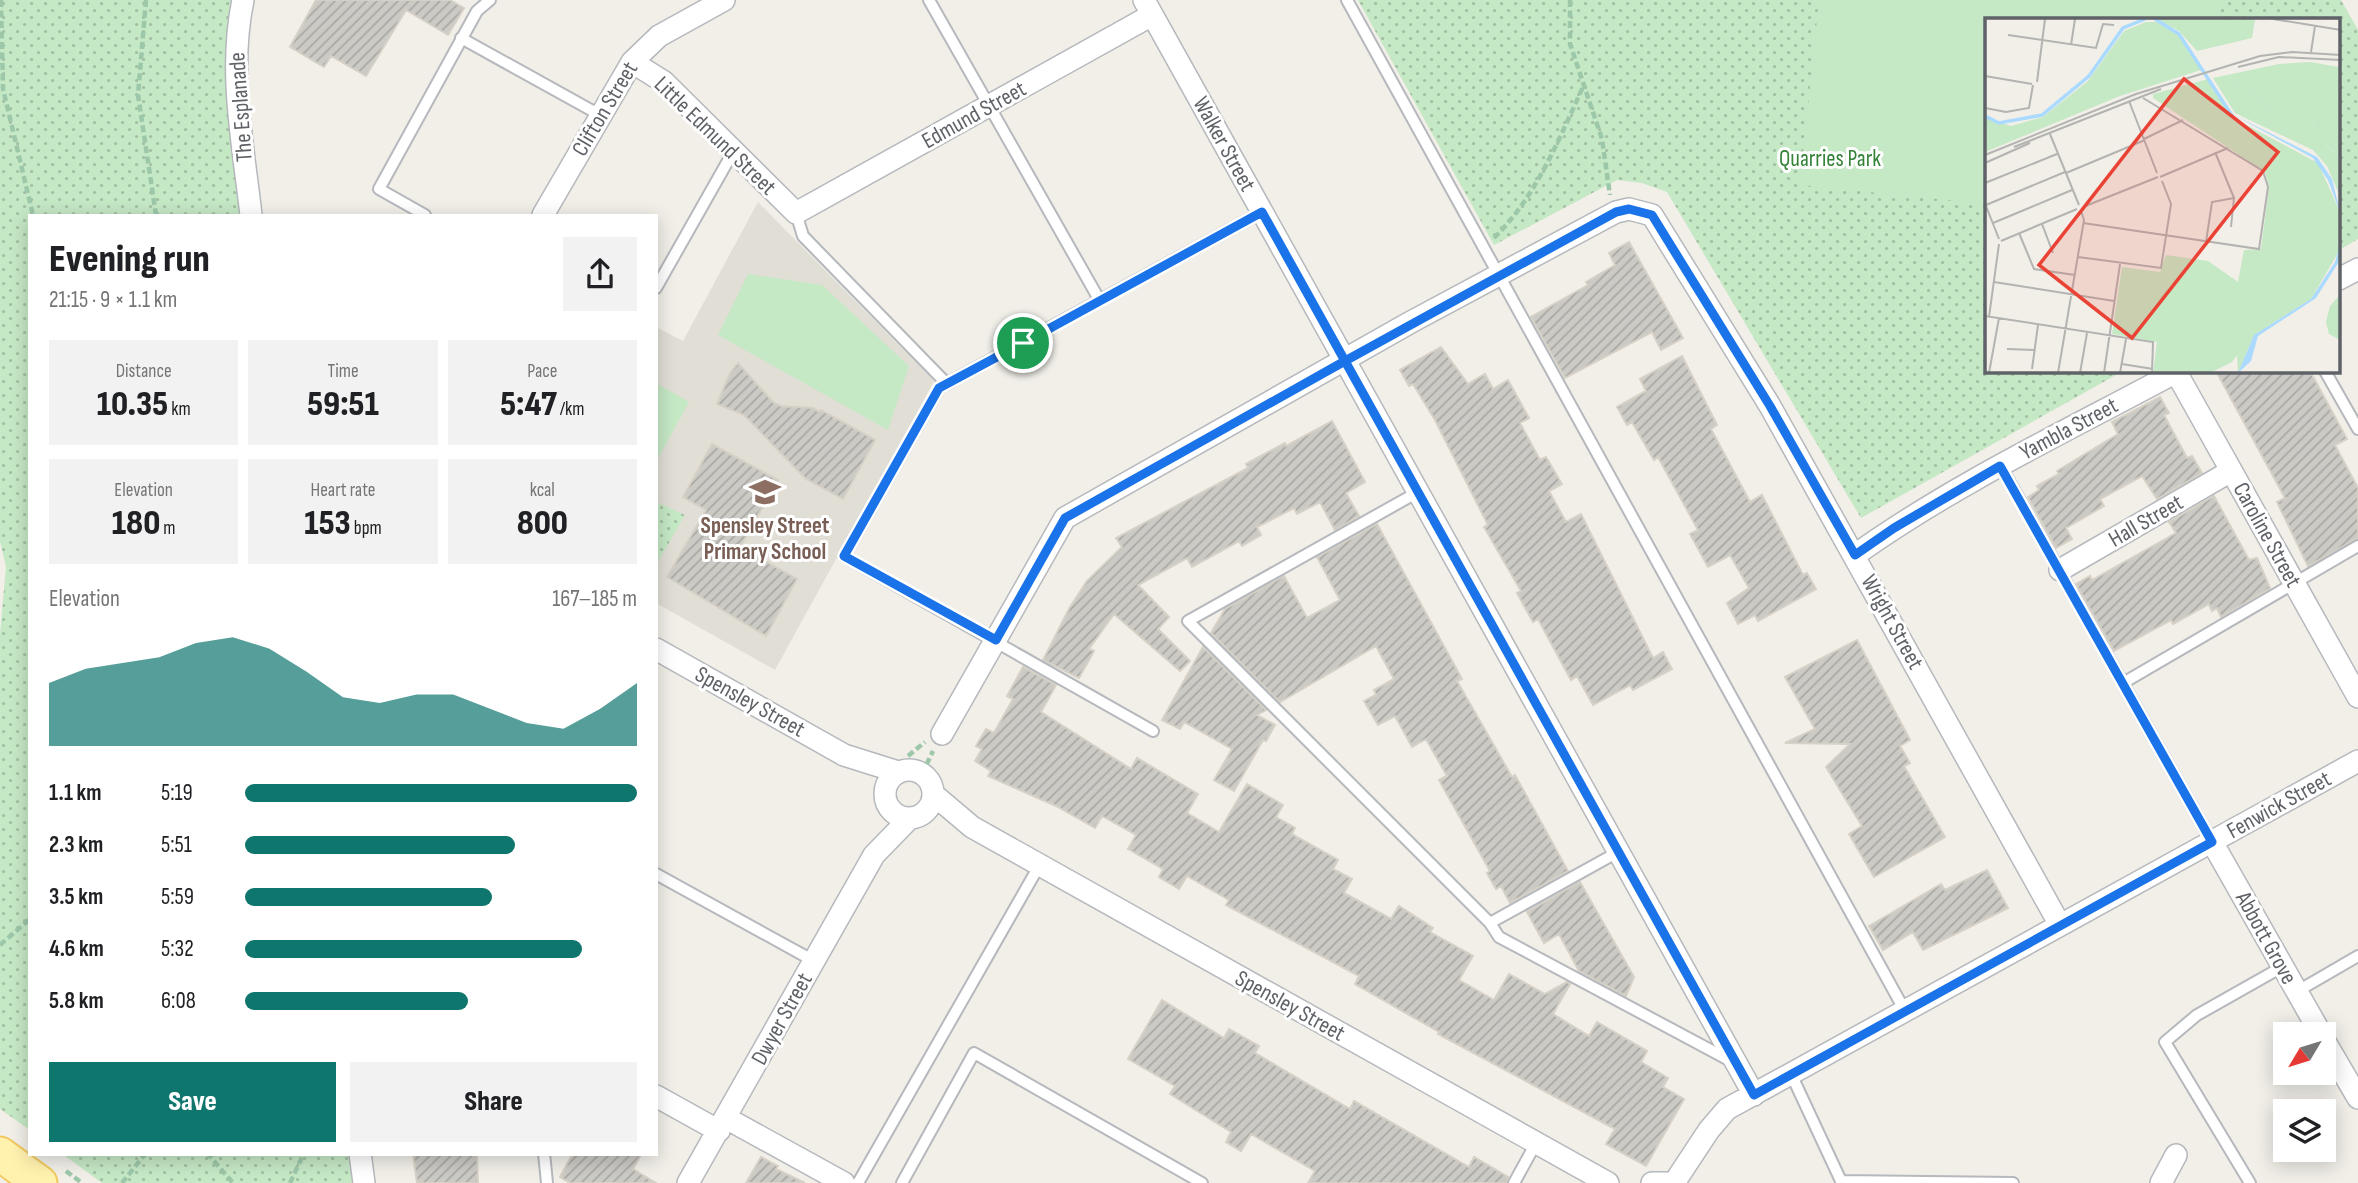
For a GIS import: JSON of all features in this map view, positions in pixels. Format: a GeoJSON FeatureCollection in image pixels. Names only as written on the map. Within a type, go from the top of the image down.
{"type":"FeatureCollection","features":[{"type":"Feature","properties":{"kind":"main road"},"geometry":{"type":"LineString","coordinates":[[0,1154],[40,1183]]}},
{"type":"Feature","properties":{"kind":"street","name":"The Esplanade"},"geometry":{"type":"LineString","coordinates":[[243,0],[237,27],[236,82],[251,214]]}},
{"type":"Feature","properties":{"kind":"street","name":"Clifton Street"},"geometry":{"type":"LineString","coordinates":[[544,214],[632,62],[659,36],[724,0]]}},
{"type":"Feature","properties":{"kind":"street","name":"Edmund Street"},"geometry":{"type":"LineString","coordinates":[[796,213],[990,106],[1148,7]]}},
{"type":"Feature","properties":{"kind":"street","name":"Walker Street"},"geometry":{"type":"LineString","coordinates":[[1148,7],[1754,1095]]}},
{"type":"Feature","properties":{"kind":"street","name":"Little Edmund Street"},"geometry":{"type":"LineString","coordinates":[[632,62],[664,82],[796,213]]}},
{"type":"Feature","properties":{"kind":"street","name":"Wright Street"},"geometry":{"type":"LineString","coordinates":[[1616,212],[1629,209],[1652,215],[1762,394],[1855,555],[2060,925]]}},
{"type":"Feature","properties":{"kind":"street"},"geometry":{"type":"LineString","coordinates":[[942,734],[1065,518],[1616,212]]}},
{"type":"Feature","properties":{"kind":"street"},"geometry":{"type":"LineString","coordinates":[[2340,278],[2358,269]]}},
{"type":"Feature","properties":{"kind":"street","name":"Yambla Street"},"geometry":{"type":"LineString","coordinates":[[1855,555],[1894,528],[2000,466],[2173,373]]}},
{"type":"Feature","properties":{"kind":"street","name":"Caroline Street"},"geometry":{"type":"LineString","coordinates":[[2178,373],[2358,697]]}},
{"type":"Feature","properties":{"kind":"street","name":"Hall Street"},"geometry":{"type":"LineString","coordinates":[[2060,570],[2231,471]]}},
{"type":"Feature","properties":{"kind":"street","name":"Spensley Street"},"geometry":{"type":"LineString","coordinates":[[658,650],[844,755],[898,772]]}},
{"type":"Feature","properties":{"kind":"street","name":"Spensley Street"},"geometry":{"type":"LineString","coordinates":[[844,755],[886,798]]}},
{"type":"Feature","properties":{"kind":"street","name":"Fenwick Street"},"geometry":{"type":"LineString","coordinates":[[1674,1183],[1717,1119],[1727,1109],[2358,761]]}},
{"type":"Feature","properties":{"kind":"street"},"geometry":{"type":"LineString","coordinates":[[914,771],[922,774],[932,787],[922,808],[894,813],[886,798],[887,784],[898,772],[914,771]]}},
{"type":"Feature","properties":{"kind":"street","name":"Dwyer Street"},"geometry":{"type":"LineString","coordinates":[[874,855],[886,798]]}},
{"type":"Feature","properties":{"kind":"street","name":"Spensley Street"},"geometry":{"type":"LineString","coordinates":[[922,808],[972,827],[1608,1183]]}},
{"type":"Feature","properties":{"kind":"street","name":"Dwyer Street"},"geometry":{"type":"LineString","coordinates":[[688,1183],[874,855],[922,808]]}},
{"type":"Feature","properties":{"kind":"street","name":"Abbott Grove"},"geometry":{"type":"LineString","coordinates":[[2212,842],[2314,1022]]}},
{"type":"Feature","properties":{"kind":"street"},"geometry":{"type":"LineString","coordinates":[[2336,1060],[2358,1098]]}},
{"type":"Feature","properties":{"kind":"street"},"geometry":{"type":"LineString","coordinates":[[658,1098],[845,1182]]}},
{"type":"Feature","properties":{"kind":"street"},"geometry":{"type":"LineString","coordinates":[[2161,1183],[2176,1155]]}},
{"type":"Feature","properties":{"kind":"street"},"geometry":{"type":"LineString","coordinates":[[360,1156],[364,1183]]}},
{"type":"Feature","properties":{"kind":"street"},"geometry":{"type":"LineString","coordinates":[[1652,1183],[1667,1183]]}},
{"type":"Feature","properties":{"kind":"lane"},"geometry":{"type":"LineString","coordinates":[[423,214],[379,189],[461,38],[477,11],[490,0]]}},
{"type":"Feature","properties":{"kind":"lane"},"geometry":{"type":"LineString","coordinates":[[929,0],[1100,301]]}},
{"type":"Feature","properties":{"kind":"lane"},"geometry":{"type":"LineString","coordinates":[[1347,0],[1905,1011]]}},
{"type":"Feature","properties":{"kind":"lane"},"geometry":{"type":"LineString","coordinates":[[461,38],[600,115]]}},
{"type":"Feature","properties":{"kind":"lane"},"geometry":{"type":"LineString","coordinates":[[658,284],[733,152]]}},
{"type":"Feature","properties":{"kind":"lane"},"geometry":{"type":"LineString","coordinates":[[1153,731],[844,556],[939,388],[1262,212]]}},
{"type":"Feature","properties":{"kind":"lane"},"geometry":{"type":"LineString","coordinates":[[796,213],[803,236],[947,384]]}},
{"type":"Feature","properties":{"kind":"lane"},"geometry":{"type":"LineString","coordinates":[[2326,373],[2358,429]]}},
{"type":"Feature","properties":{"kind":"lane"},"geometry":{"type":"LineString","coordinates":[[2000,466],[2212,842]]}},
{"type":"Feature","properties":{"kind":"lane"},"geometry":{"type":"LineString","coordinates":[[1418,492],[1188,621],[1490,923],[1499,937],[1687,1040],[1737,1064]]}},
{"type":"Feature","properties":{"kind":"lane"},"geometry":{"type":"LineString","coordinates":[[2123,682],[2358,546]]}},
{"type":"Feature","properties":{"kind":"lane"},"geometry":{"type":"LineString","coordinates":[[1490,923],[1618,852]]}},
{"type":"Feature","properties":{"kind":"lane"},"geometry":{"type":"LineString","coordinates":[[845,1182],[1039,866]]}},
{"type":"Feature","properties":{"kind":"lane"},"geometry":{"type":"LineString","coordinates":[[658,875],[814,961]]}},
{"type":"Feature","properties":{"kind":"lane"},"geometry":{"type":"LineString","coordinates":[[2296,992],[2358,956]]}},
{"type":"Feature","properties":{"kind":"lane"},"geometry":{"type":"LineString","coordinates":[[2250,1183],[2165,1042],[2197,1015],[2282,967]]}},
{"type":"Feature","properties":{"kind":"lane"},"geometry":{"type":"LineString","coordinates":[[902,1183],[974,1053],[1202,1183]]}},
{"type":"Feature","properties":{"kind":"lane"},"geometry":{"type":"LineString","coordinates":[[1791,1074],[1842,1181],[2013,1183]]}},
{"type":"Feature","properties":{"kind":"lane"},"geometry":{"type":"LineString","coordinates":[[1514,1183],[1536,1143]]}},
{"type":"Feature","properties":{"kind":"lane"},"geometry":{"type":"LineString","coordinates":[[544,1156],[547,1183]]}},
{"type":"Feature","properties":{"kind":"path"},"geometry":{"type":"LineString","coordinates":[[1,0],[3,89],[33,214]]}},
{"type":"Feature","properties":{"kind":"path"},"geometry":{"type":"LineString","coordinates":[[146,0],[138,95],[156,214]]}},
{"type":"Feature","properties":{"kind":"path"},"geometry":{"type":"LineString","coordinates":[[1570,0],[1570,44],[1602,139],[1608,192],[1616,212]]}},
{"type":"Feature","properties":{"kind":"path"},"geometry":{"type":"LineString","coordinates":[[1483,248],[1512,220],[1554,152],[1584,85]]}},
{"type":"Feature","properties":{"kind":"path"},"geometry":{"type":"LineString","coordinates":[[898,772],[902,762],[919,744],[942,734]]}},
{"type":"Feature","properties":{"kind":"path"},"geometry":{"type":"LineString","coordinates":[[0,945],[28,921]]}},
{"type":"Feature","properties":{"kind":"path"},"geometry":{"type":"LineString","coordinates":[[122,1183],[144,1156]]}},
{"type":"Feature","properties":{"kind":"path"},"geometry":{"type":"LineString","coordinates":[[210,1156],[233,1183]]}},
{"type":"Feature","properties":{"kind":"path"},"geometry":{"type":"LineString","coordinates":[[290,1183],[303,1156]]}},
{"type":"Feature","properties":{"kind":"shaded area","name":"Spensley Street Primary School"},"geometry":{"type":"Polygon","coordinates":[[[758,202],[934,381],[775,670],[658,604],[658,328],[683,341],[758,202]]]}},
{"type":"Feature","properties":{"kind":"green space"},"geometry":{"type":"Polygon","coordinates":[[[0,0],[233,0],[225,76],[241,214],[28,214],[28,1129],[0,1109],[0,634],[6,567],[0,541],[0,0]]]}},
{"type":"Feature","properties":{"kind":"green space","name":"Quarries Park"},"geometry":{"type":"Polygon","coordinates":[[[1358,0],[2341,0],[2358,30],[2358,239],[2340,249],[2340,18],[1985,18],[1985,373],[2119,373],[1861,518],[1667,192],[1642,183],[1617,180],[1494,245],[1358,0]]]}},
{"type":"Feature","properties":{"kind":"green space"},"geometry":{"type":"Polygon","coordinates":[[[1819,0],[2219,0],[2217,18],[1985,18],[1985,204],[1800,185],[1819,0]]]}},
{"type":"Feature","properties":{"kind":"green space"},"geometry":{"type":"Polygon","coordinates":[[[748,274],[822,285],[909,366],[888,430],[718,335],[748,274]]]}},
{"type":"Feature","properties":{"kind":"green space"},"geometry":{"type":"Polygon","coordinates":[[[658,384],[689,402],[658,458],[658,384]]]}},
{"type":"Feature","properties":{"kind":"green space"},"geometry":{"type":"Polygon","coordinates":[[[658,503],[685,515],[658,562],[658,503]]]}},
{"type":"Feature","properties":{"kind":"green space"},"geometry":{"type":"Polygon","coordinates":[[[65,1156],[349,1156],[352,1183],[102,1183],[65,1156]]]}},
{"type":"Feature","properties":{"kind":"building"},"geometry":{"type":"Polygon","coordinates":[[[316,0],[450,0],[464,8],[448,35],[406,10],[366,76],[331,56],[324,67],[290,47],[316,0]]]}},
{"type":"Feature","properties":{"kind":"building"},"geometry":{"type":"Polygon","coordinates":[[[1629,242],[1683,338],[1661,350],[1652,332],[1565,378],[1531,317],[1588,285],[1586,282],[1615,265],[1609,253],[1629,242]]]}},
{"type":"Feature","properties":{"kind":"building"},"geometry":{"type":"Polygon","coordinates":[[[1441,347],[1468,384],[1485,374],[1493,389],[1508,380],[1529,418],[1520,423],[1540,460],[1546,457],[1562,484],[1549,491],[1566,522],[1581,514],[1653,658],[1663,652],[1672,669],[1633,690],[1630,685],[1593,705],[1577,676],[1571,680],[1538,619],[1533,622],[1517,593],[1521,591],[1484,527],[1488,525],[1435,420],[1413,384],[1409,386],[1400,370],[1441,347]]]}},
{"type":"Feature","properties":{"kind":"building"},"geometry":{"type":"Polygon","coordinates":[[[1682,356],[1717,425],[1711,429],[1750,502],[1762,495],[1803,575],[1807,573],[1816,589],[1758,621],[1755,615],[1738,624],[1727,603],[1749,588],[1730,555],[1708,567],[1690,534],[1698,530],[1658,457],[1654,460],[1632,422],[1627,425],[1617,407],[1646,391],[1640,379],[1682,356]]]}},
{"type":"Feature","properties":{"kind":"building"},"geometry":{"type":"Polygon","coordinates":[[[738,363],[774,403],[813,408],[819,412],[821,410],[875,440],[843,499],[806,479],[744,415],[717,404],[730,373],[738,363]]]}},
{"type":"Feature","properties":{"kind":"building"},"geometry":{"type":"Polygon","coordinates":[[[2217,373],[2311,373],[2347,439],[2335,445],[2358,488],[2358,538],[2308,566],[2277,502],[2285,498],[2217,373]]]}},
{"type":"Feature","properties":{"kind":"building"},"geometry":{"type":"Polygon","coordinates":[[[2160,397],[2169,413],[2164,415],[2187,458],[2192,456],[2202,473],[2157,499],[2142,476],[2100,499],[2104,506],[2066,528],[2072,539],[2056,548],[2028,497],[2039,490],[2037,486],[2059,474],[2057,471],[2118,434],[2112,422],[2160,397]]]}},
{"type":"Feature","properties":{"kind":"building"},"geometry":{"type":"Polygon","coordinates":[[[1332,421],[1365,482],[1346,493],[1359,516],[1335,530],[1320,502],[1297,514],[1294,508],[1257,527],[1261,535],[1242,546],[1239,541],[1192,567],[1187,558],[1138,585],[1169,617],[1158,629],[1190,661],[1180,671],[1114,614],[1089,649],[1094,651],[1079,678],[1043,660],[1070,607],[1087,581],[1122,547],[1116,538],[1248,468],[1246,464],[1332,421]]]}},
{"type":"Feature","properties":{"kind":"building"},"geometry":{"type":"Polygon","coordinates":[[[712,444],[778,480],[740,547],[797,579],[766,636],[667,577],[706,510],[683,497],[712,444]]]}},
{"type":"Feature","properties":{"kind":"building"},"geometry":{"type":"Polygon","coordinates":[[[2214,496],[2249,560],[2257,558],[2270,588],[2221,617],[2217,608],[2212,611],[2209,604],[2173,624],[2171,620],[2114,651],[2076,584],[2090,576],[2092,580],[2176,533],[2169,522],[2214,496]]]}},
{"type":"Feature","properties":{"kind":"building"},"geometry":{"type":"Polygon","coordinates":[[[1377,524],[1462,679],[1457,681],[1512,777],[1515,775],[1568,871],[1510,903],[1501,886],[1496,889],[1487,873],[1490,871],[1439,780],[1447,776],[1426,739],[1412,747],[1395,716],[1378,725],[1364,701],[1376,695],[1374,690],[1394,679],[1376,646],[1280,702],[1211,633],[1225,609],[1284,576],[1307,618],[1340,600],[1317,557],[1377,524]]]}},
{"type":"Feature","properties":{"kind":"building"},"geometry":{"type":"Polygon","coordinates":[[[1857,640],[1910,740],[1900,746],[1910,763],[1904,766],[1945,837],[1874,877],[1849,834],[1862,826],[1826,767],[1850,744],[1785,743],[1815,729],[1785,677],[1857,640]]]}},
{"type":"Feature","properties":{"kind":"building"},"geometry":{"type":"Polygon","coordinates":[[[1203,647],[1266,710],[1257,715],[1275,725],[1266,741],[1263,740],[1234,791],[1214,780],[1232,749],[1184,722],[1180,729],[1162,720],[1203,647]]]}},
{"type":"Feature","properties":{"kind":"building"},"geometry":{"type":"Polygon","coordinates":[[[1023,667],[1056,685],[1041,712],[1131,769],[1137,758],[1198,794],[1187,813],[1219,832],[1247,784],[1283,805],[1276,817],[1295,828],[1292,834],[1338,860],[1333,869],[1352,879],[1344,893],[1391,919],[1399,906],[1433,928],[1430,932],[1473,956],[1459,980],[1494,1000],[1509,974],[1545,994],[1567,982],[1570,984],[1553,1014],[1589,1036],[1597,1022],[1647,1051],[1641,1062],[1668,1078],[1663,1087],[1684,1099],[1646,1166],[1606,1144],[1615,1129],[1438,1034],[1439,1032],[1355,984],[1359,976],[1226,905],[1229,900],[1187,876],[1179,889],[1159,877],[1163,869],[1128,849],[1136,835],[1102,816],[1095,828],[1056,806],[988,776],[991,771],[975,761],[982,749],[976,746],[986,729],[994,733],[1013,699],[1007,696],[1023,667]]]}},
{"type":"Feature","properties":{"kind":"building"},"geometry":{"type":"Polygon","coordinates":[[[1987,870],[2008,908],[1923,950],[1913,932],[1883,950],[1869,926],[1941,884],[1945,890],[1987,870]]]}},
{"type":"Feature","properties":{"kind":"building"},"geometry":{"type":"Polygon","coordinates":[[[1580,882],[1634,977],[1626,996],[1579,971],[1559,934],[1544,943],[1527,912],[1580,882]]]}},
{"type":"Feature","properties":{"kind":"building"},"geometry":{"type":"Polygon","coordinates":[[[1162,1000],[1224,1038],[1229,1029],[1259,1046],[1255,1053],[1350,1109],[1354,1101],[1469,1167],[1474,1157],[1508,1177],[1506,1183],[1308,1183],[1315,1171],[1251,1134],[1241,1151],[1226,1142],[1231,1132],[1170,1094],[1175,1086],[1128,1059],[1162,1000]]]}},
{"type":"Feature","properties":{"kind":"building"},"geometry":{"type":"Polygon","coordinates":[[[413,1156],[477,1156],[478,1183],[417,1183],[413,1156]]]}},
{"type":"Feature","properties":{"kind":"building"},"geometry":{"type":"Polygon","coordinates":[[[571,1156],[640,1156],[633,1169],[656,1183],[570,1183],[560,1177],[571,1156]]]}},
{"type":"Feature","properties":{"kind":"building"},"geometry":{"type":"Polygon","coordinates":[[[761,1157],[778,1166],[776,1169],[805,1183],[746,1183],[761,1157]]]}},
{"type":"Feature","properties":{"kind":"place","name":"Spensley Street Primary School"},"geometry":{"type":"Point","coordinates":[765,492]}},
{"type":"Feature","properties":{"kind":"route"},"geometry":{"type":"LineString","coordinates":[[1023,343],[939,388],[844,556],[996,640],[1065,518],[1345,361],[1754,1095],[2212,842],[2000,466],[1894,528],[1855,555],[1770,406],[1652,215],[1629,209],[1616,212],[1411,322],[1345,361],[1262,212],[1023,343]]}}]}
